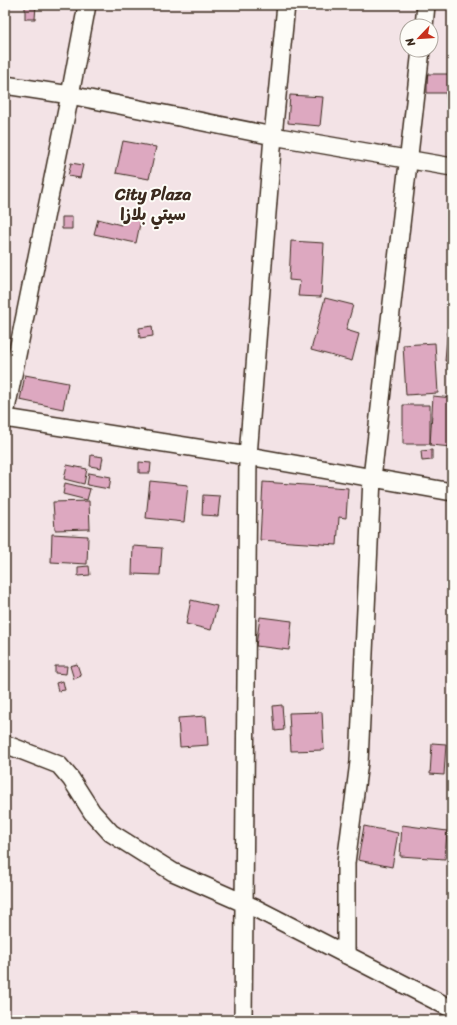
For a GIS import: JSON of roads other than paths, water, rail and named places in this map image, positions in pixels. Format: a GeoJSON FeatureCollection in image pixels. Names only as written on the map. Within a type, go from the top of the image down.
{"type":"FeatureCollection","features":[{"type":"Feature","properties":{"kind":"street"},"geometry":{"type":"LineString","coordinates":[[5,414],[87,5]]}},
{"type":"Feature","properties":{"kind":"street"},"geometry":{"type":"LineString","coordinates":[[243,1020],[246,904],[248,456],[273,136],[286,5]]}},
{"type":"Feature","properties":{"kind":"street"},"geometry":{"type":"LineString","coordinates":[[425,18],[426,5]]}},
{"type":"Feature","properties":{"kind":"street"},"geometry":{"type":"LineString","coordinates":[[346,955],[346,863],[359,762],[372,478],[410,159],[420,58]]}},
{"type":"Feature","properties":{"kind":"street"},"geometry":{"type":"LineString","coordinates":[[5,85],[70,95],[273,136],[452,166]]}},
{"type":"Feature","properties":{"kind":"street"},"geometry":{"type":"LineString","coordinates":[[5,418],[248,456],[452,492]]}},
{"type":"Feature","properties":{"kind":"street"},"geometry":{"type":"LineString","coordinates":[[5,744],[58,765],[71,779],[92,812],[111,833],[173,872],[246,904],[452,1008]]}},
{"type":"Feature","properties":{"kind":"district","name":"City Plaza سيتي بلازا"},"geometry":{"type":"Point","coordinates":[153,204]}}]}
